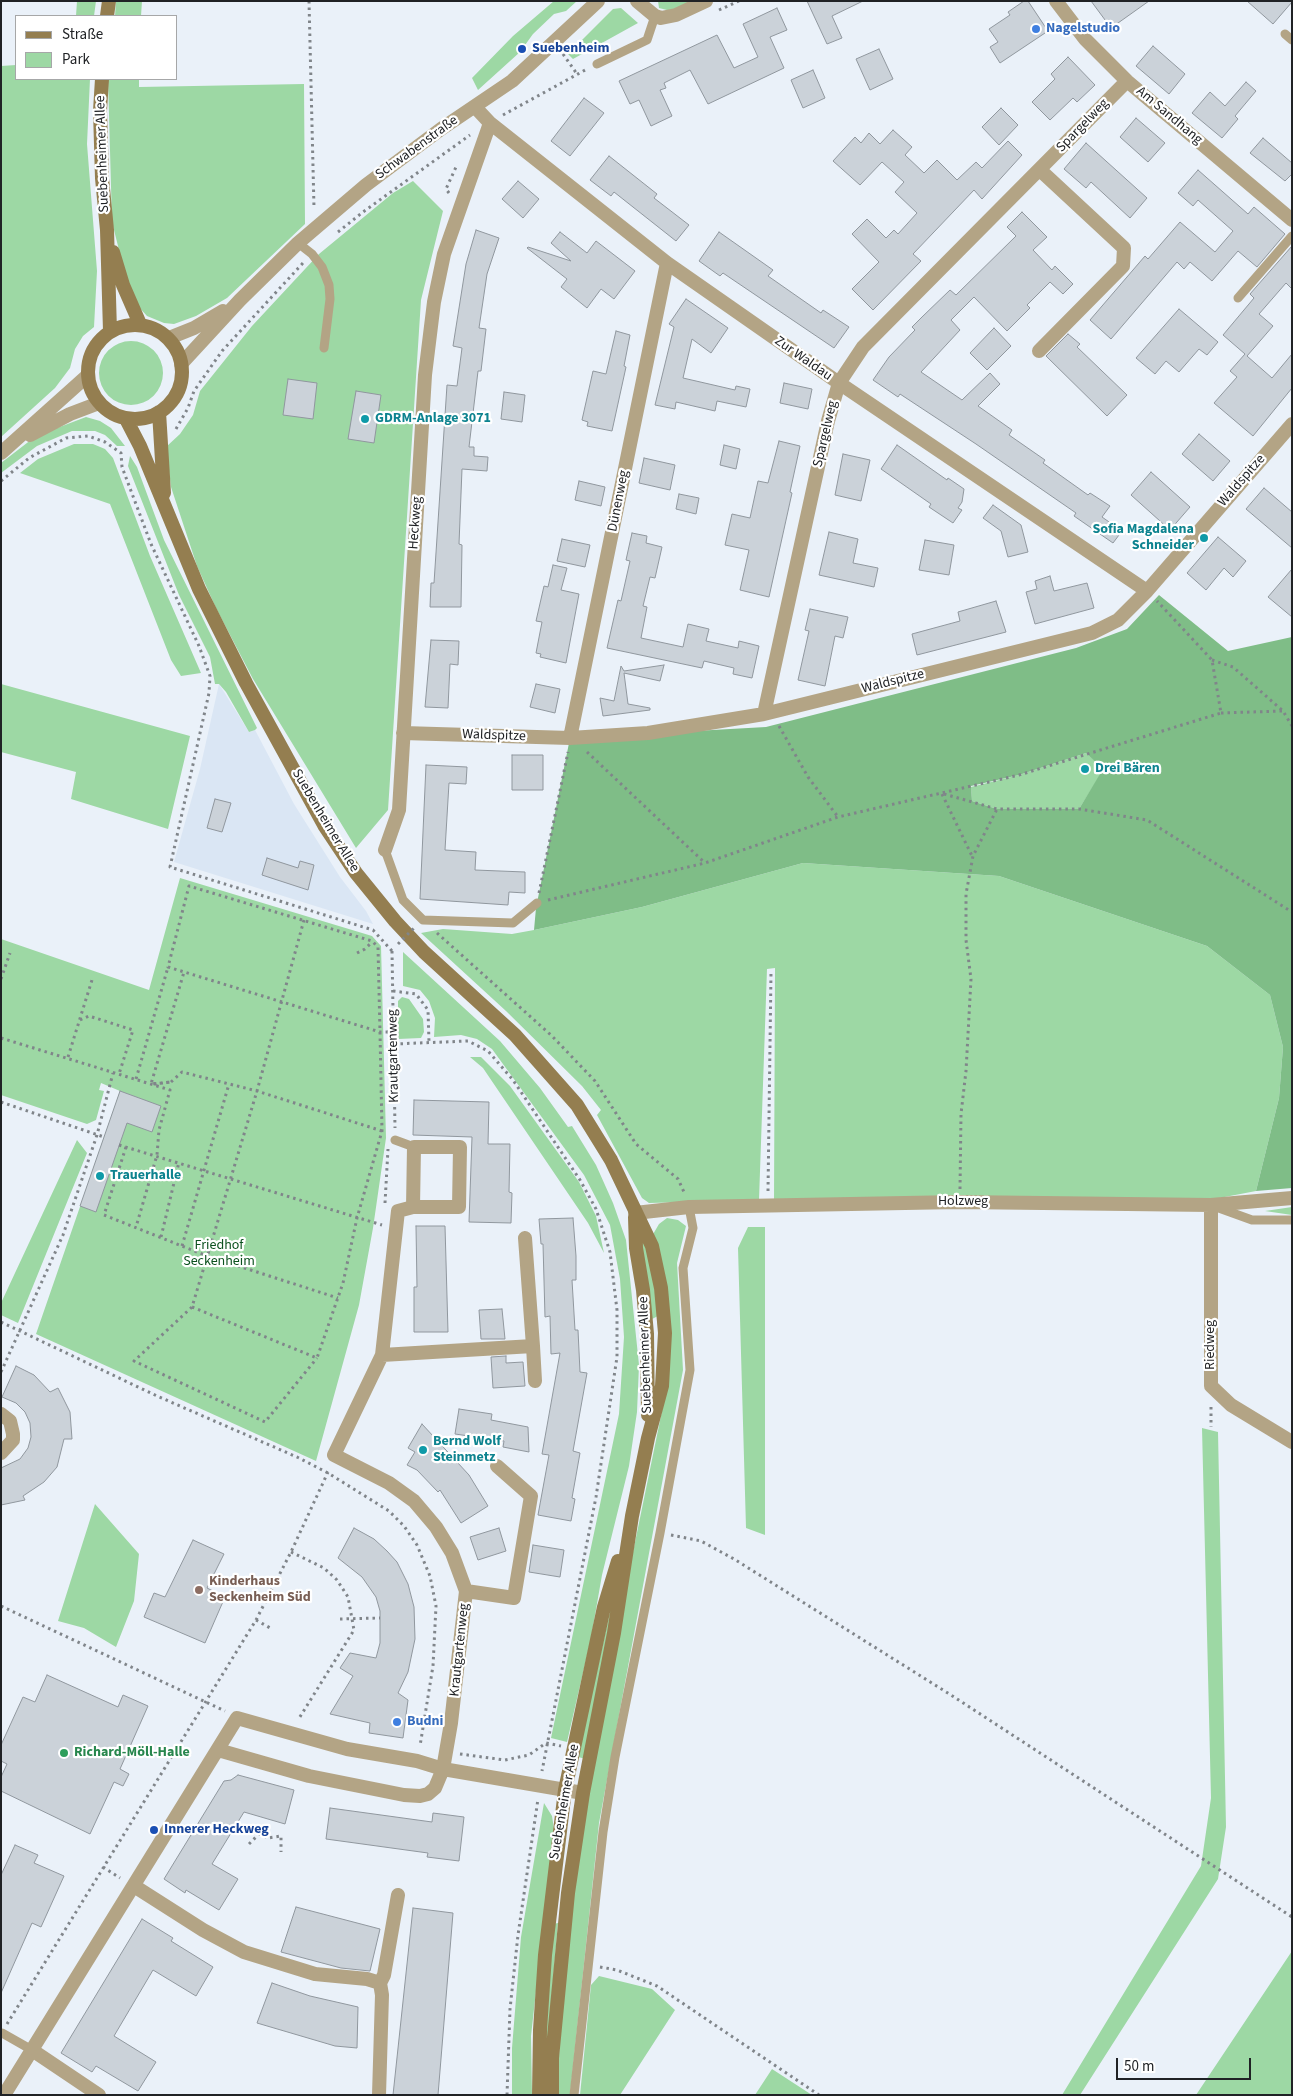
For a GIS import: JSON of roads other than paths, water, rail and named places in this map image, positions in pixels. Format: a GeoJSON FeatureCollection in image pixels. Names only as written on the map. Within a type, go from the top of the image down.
{"type":"FeatureCollection","features":[{"type":"Feature","properties":{"kind":"main road"},"geometry":{"type":"LineString","coordinates":[[107,15],[109,1]]}},
{"type":"Feature","properties":{"kind":"main road","name":"Suebenheimer Allee"},"geometry":{"type":"LineString","coordinates":[[102,80],[100,111],[102,178],[107,230],[110,331]]}},
{"type":"Feature","properties":{"kind":"main road","name":"Suebenheimer Allee"},"geometry":{"type":"LineString","coordinates":[[107,230],[123,284],[140,324]]}},
{"type":"Feature","properties":{"kind":"main road"},"geometry":{"type":"LineString","coordinates":[[140,324],[155,329],[169,338],[177,350],[182,364],[181,383],[173,400],[159,412],[143,418],[126,419],[111,413],[99,403],[91,390],[87,376],[89,358],[97,342],[110,331],[124,325],[140,324]]}},
{"type":"Feature","properties":{"kind":"main road","name":"Suebenheimer Allee"},"geometry":{"type":"LineString","coordinates":[[159,412],[165,506]]}},
{"type":"Feature","properties":{"kind":"main road","name":"Suebenheimer Allee"},"geometry":{"type":"LineString","coordinates":[[126,419],[165,506],[199,589],[246,683],[324,825],[350,865],[412,940],[515,1034],[577,1105],[611,1160],[634,1213],[636,1248],[644,1290],[647,1334],[648,1438],[632,1516],[614,1633],[583,1793],[568,1892],[552,2058],[552,2095]]}},
{"type":"Feature","properties":{"kind":"main road","name":"Suebenheimer Allee"},"geometry":{"type":"LineString","coordinates":[[539,2095],[540,2030],[545,1955],[565,1790],[604,1607],[632,1516]]}},
{"type":"Feature","properties":{"kind":"street","name":"Schwabenstraße"},"geometry":{"type":"LineString","coordinates":[[182,364],[240,300],[314,229],[374,179],[441,128],[512,81],[598,1]]}},
{"type":"Feature","properties":{"kind":"street"},"geometry":{"type":"LineString","coordinates":[[637,1],[655,16],[661,18],[676,15],[706,1]]}},
{"type":"Feature","properties":{"kind":"street","name":"Am Sandhang"},"geometry":{"type":"LineString","coordinates":[[1056,1],[1085,39],[1127,81],[1290,214]]}},
{"type":"Feature","properties":{"kind":"street","name":"Spargelweg"},"geometry":{"type":"LineString","coordinates":[[764,714],[828,421],[839,384],[863,347],[1127,81]]}},
{"type":"Feature","properties":{"kind":"street","name":"Zur Waldau"},"geometry":{"type":"LineString","coordinates":[[475,107],[490,123],[667,263],[839,384],[1147,591]]}},
{"type":"Feature","properties":{"kind":"street","name":"Heckweg"},"geometry":{"type":"LineString","coordinates":[[386,850],[398,810],[425,375],[434,302],[444,254],[490,123]]}},
{"type":"Feature","properties":{"kind":"street"},"geometry":{"type":"LineString","coordinates":[[1039,351],[1123,266],[1124,248],[1040,170]]}},
{"type":"Feature","properties":{"kind":"street","name":"Dünenweg"},"geometry":{"type":"LineString","coordinates":[[570,738],[667,263]]}},
{"type":"Feature","properties":{"kind":"street","name":"Schwabenstraße"},"geometry":{"type":"LineString","coordinates":[[169,338],[194,328],[240,300]]}},
{"type":"Feature","properties":{"kind":"street"},"geometry":{"type":"LineString","coordinates":[[6,448],[87,376]]}},
{"type":"Feature","properties":{"kind":"street"},"geometry":{"type":"LineString","coordinates":[[6,448],[70,414],[99,403]]}},
{"type":"Feature","properties":{"kind":"street","name":"Waldspitze"},"geometry":{"type":"LineString","coordinates":[[403,733],[570,738],[648,732],[764,714],[1092,633],[1118,620],[1147,591],[1292,424]]}},
{"type":"Feature","properties":{"kind":"street"},"geometry":{"type":"LineString","coordinates":[[414,1146],[460,1147],[459,1207],[413,1207],[414,1146]]}},
{"type":"Feature","properties":{"kind":"street","name":"Holzweg"},"geometry":{"type":"LineString","coordinates":[[634,1213],[689,1207],[960,1202],[1211,1205],[1292,1198]]}},
{"type":"Feature","properties":{"kind":"street","name":"Riedweg"},"geometry":{"type":"LineString","coordinates":[[1211,1205],[1211,1386],[1231,1405],[1292,1442]]}},
{"type":"Feature","properties":{"kind":"street","name":"Krautgartenweg"},"geometry":{"type":"LineString","coordinates":[[413,1207],[398,1212],[382,1356],[334,1455],[389,1483],[414,1501],[436,1527],[452,1553],[466,1591],[452,1723],[443,1769]]}},
{"type":"Feature","properties":{"kind":"street"},"geometry":{"type":"LineString","coordinates":[[525,1238],[535,1381]]}},
{"type":"Feature","properties":{"kind":"street"},"geometry":{"type":"LineString","coordinates":[[382,1356],[532,1346]]}},
{"type":"Feature","properties":{"kind":"street"},"geometry":{"type":"LineString","coordinates":[[1,1414],[10,1421],[13,1440],[1,1453]]}},
{"type":"Feature","properties":{"kind":"street","name":"Krautgartenweg"},"geometry":{"type":"LineString","coordinates":[[466,1591],[514,1598],[531,1496],[497,1466]]}},
{"type":"Feature","properties":{"kind":"street"},"geometry":{"type":"LineString","coordinates":[[4,2095],[237,1718],[347,1749],[417,1760],[443,1769],[583,1793]]}},
{"type":"Feature","properties":{"kind":"street"},"geometry":{"type":"LineString","coordinates":[[218,1750],[309,1776],[404,1795],[420,1796],[428,1794],[435,1788],[443,1769]]}},
{"type":"Feature","properties":{"kind":"street"},"geometry":{"type":"LineString","coordinates":[[134,1886],[203,1930],[244,1952],[315,1974],[380,1983]]}},
{"type":"Feature","properties":{"kind":"street"},"geometry":{"type":"LineString","coordinates":[[379,2095],[382,1994],[380,1983],[384,1975],[398,1895]]}},
{"type":"Feature","properties":{"kind":"street"},"geometry":{"type":"LineString","coordinates":[[32,2050],[99,2095]]}},
{"type":"Feature","properties":{"kind":"lane"},"geometry":{"type":"LineString","coordinates":[[597,64],[647,40],[655,16]]}},
{"type":"Feature","properties":{"kind":"lane"},"geometry":{"type":"LineString","coordinates":[[1238,298],[1292,236]]}},
{"type":"Feature","properties":{"kind":"lane"},"geometry":{"type":"LineString","coordinates":[[298,243],[312,254],[322,268],[329,285],[330,299],[324,348]]}},
{"type":"Feature","properties":{"kind":"lane","name":"Heckweg"},"geometry":{"type":"LineString","coordinates":[[386,850],[403,900],[423,920],[513,922],[537,903]]}},
{"type":"Feature","properties":{"kind":"lane"},"geometry":{"type":"LineString","coordinates":[[395,1140],[414,1146]]}},
{"type":"Feature","properties":{"kind":"lane"},"geometry":{"type":"LineString","coordinates":[[1211,1205],[1252,1220],[1292,1220]]}},
{"type":"Feature","properties":{"kind":"lane"},"geometry":{"type":"LineString","coordinates":[[574,2095],[587,1964],[615,1757],[660,1534],[690,1370],[684,1268],[693,1228],[689,1207]]}},
{"type":"Feature","properties":{"kind":"lane"},"geometry":{"type":"LineString","coordinates":[[2,2033],[32,2050]]}},
{"type":"Feature","properties":{"kind":"place","name":"Nagelstudio"},"geometry":{"type":"Point","coordinates":[1036,29]}},
{"type":"Feature","properties":{"kind":"place","name":"Suebenheim"},"geometry":{"type":"Point","coordinates":[522,49]}},
{"type":"Feature","properties":{"kind":"place","name":"GDRM-Anlage 3071"},"geometry":{"type":"Point","coordinates":[365,419]}},
{"type":"Feature","properties":{"kind":"place","name":"Sofia Magdalena Schneider"},"geometry":{"type":"Point","coordinates":[1204,538]}},
{"type":"Feature","properties":{"kind":"place","name":"Drei Bären"},"geometry":{"type":"Point","coordinates":[1085,769]}},
{"type":"Feature","properties":{"kind":"place","name":"Trauerhalle"},"geometry":{"type":"Point","coordinates":[100,1176]}},
{"type":"Feature","properties":{"kind":"place","name":"Bernd Wolf Steinmetz"},"geometry":{"type":"Point","coordinates":[423,1450]}},
{"type":"Feature","properties":{"kind":"place","name":"Kinderhaus Seckenheim Süd"},"geometry":{"type":"Point","coordinates":[199,1590]}},
{"type":"Feature","properties":{"kind":"place","name":"Budni"},"geometry":{"type":"Point","coordinates":[397,1722]}},
{"type":"Feature","properties":{"kind":"place","name":"Richard-Möll-Halle"},"geometry":{"type":"Point","coordinates":[64,1753]}},
{"type":"Feature","properties":{"kind":"place","name":"Innerer Heckweg"},"geometry":{"type":"Point","coordinates":[154,1830]}},
{"type":"Feature","properties":{"kind":"park label","name":"Friedhof Seckenheim"},"geometry":{"type":"Point","coordinates":[219,1254]}}]}
